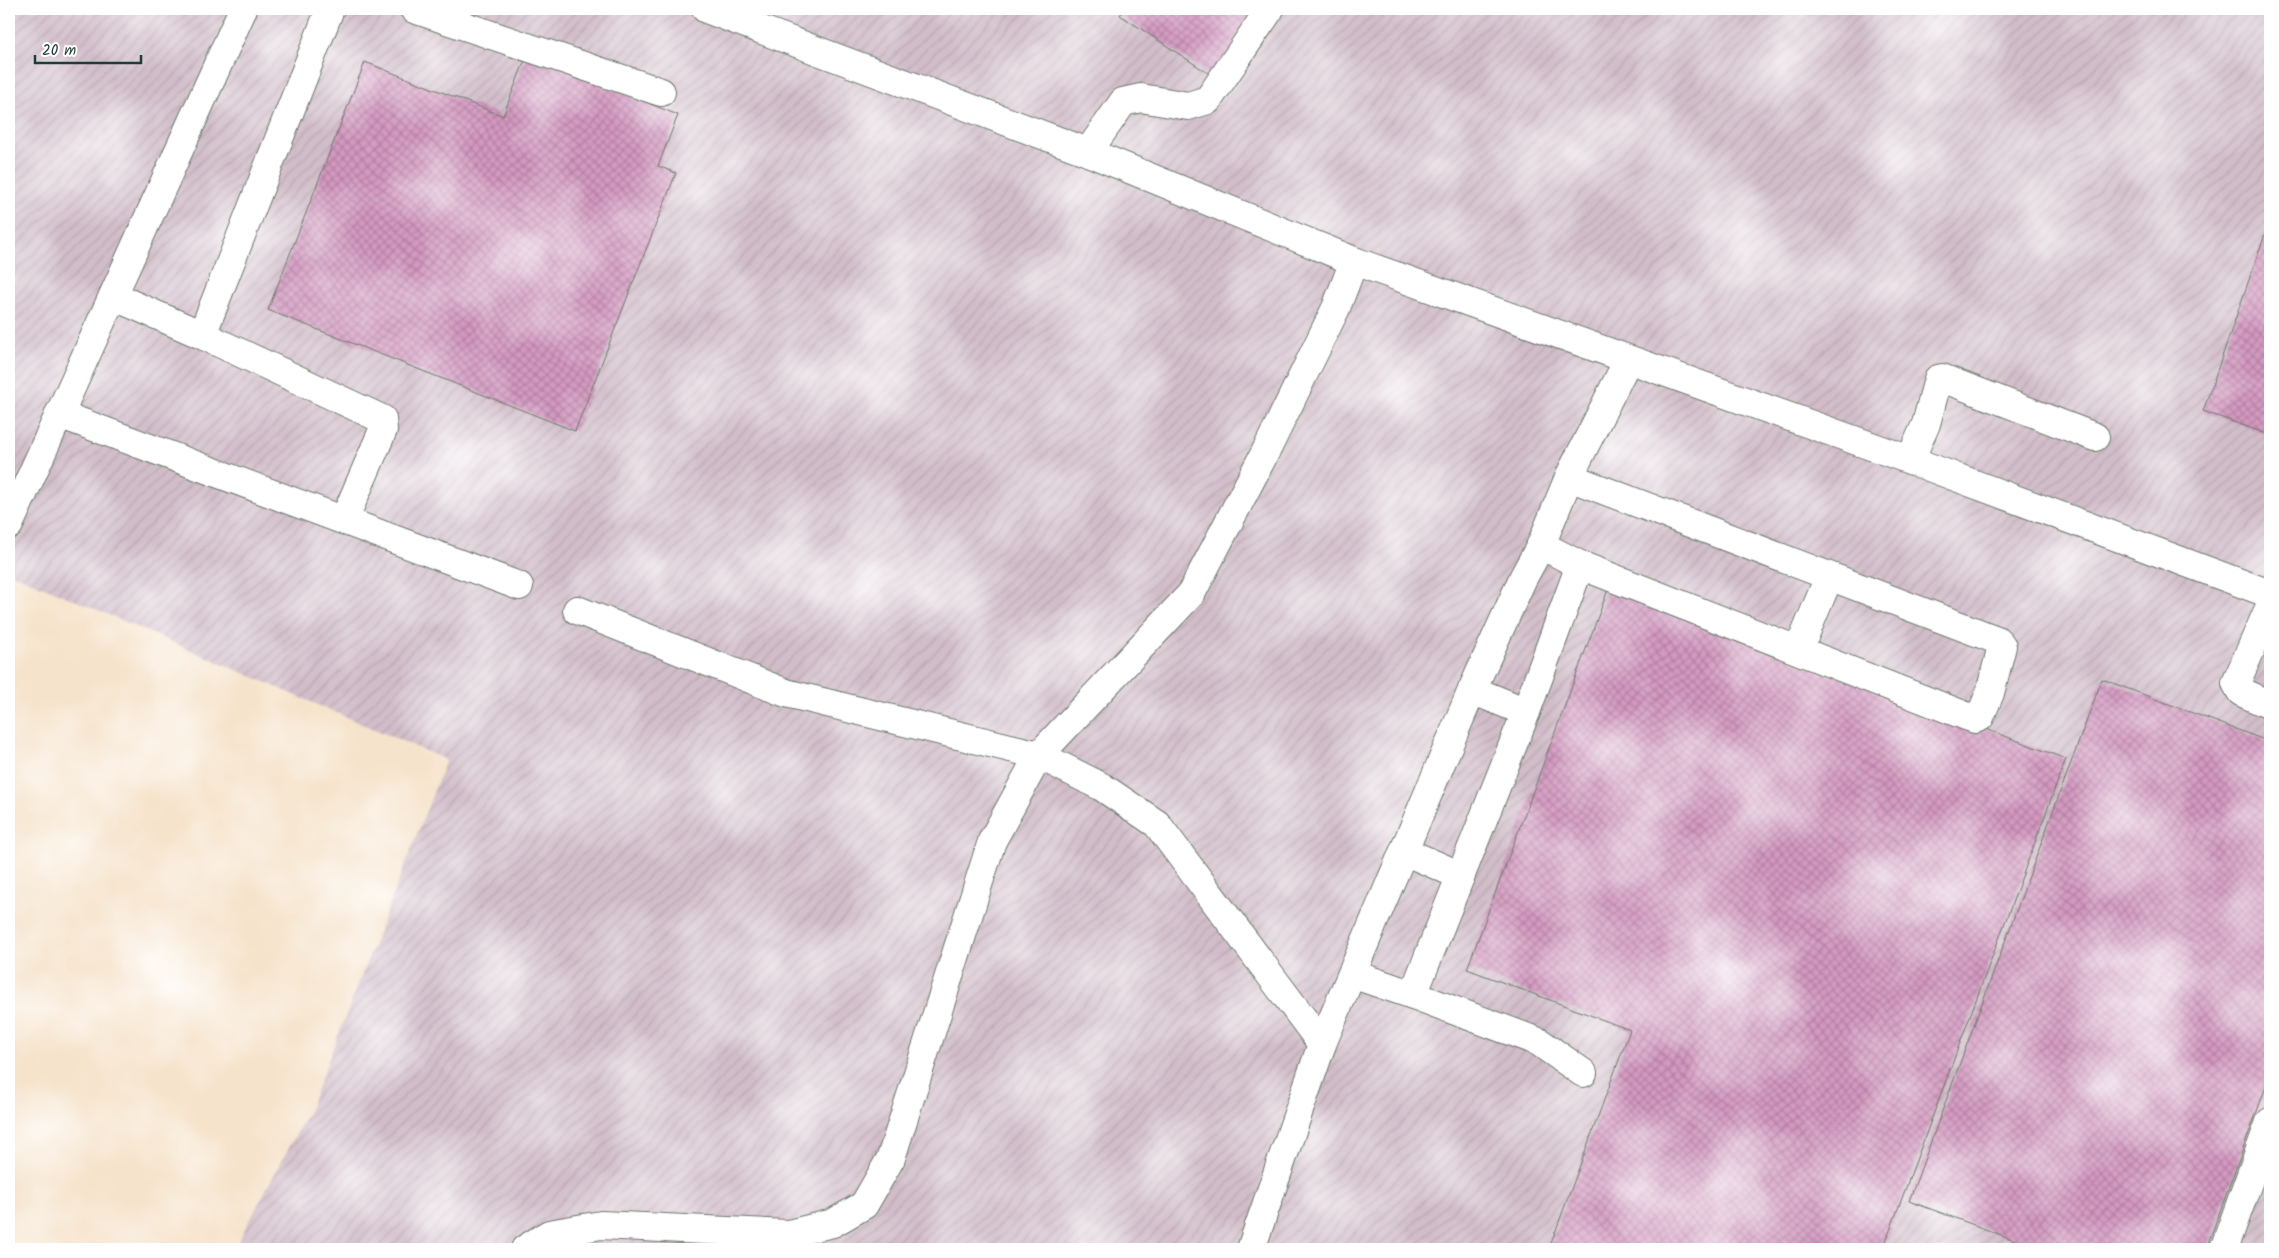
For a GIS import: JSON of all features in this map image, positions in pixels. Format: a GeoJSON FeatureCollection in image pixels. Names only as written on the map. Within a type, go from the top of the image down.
{"type":"FeatureCollection","features":[{"type":"Feature","properties":{"kind":"street"},"geometry":{"type":"LineString","coordinates":[[9,525],[243,9]]}},
{"type":"Feature","properties":{"kind":"street"},"geometry":{"type":"LineString","coordinates":[[202,335],[330,9]]}},
{"type":"Feature","properties":{"kind":"street"},"geometry":{"type":"LineString","coordinates":[[414,9],[660,92]]}},
{"type":"Feature","properties":{"kind":"street"},"geometry":{"type":"LineString","coordinates":[[706,9],[1088,152],[1354,260],[1910,460],[2270,594]]}},
{"type":"Feature","properties":{"kind":"street"},"geometry":{"type":"LineString","coordinates":[[1088,152],[1123,102],[1141,98],[1188,106],[1208,100],[1270,9]]}},
{"type":"Feature","properties":{"kind":"street"},"geometry":{"type":"LineString","coordinates":[[525,1249],[549,1234],[601,1225],[788,1234],[833,1223],[864,1205],[892,1158],[992,841],[1039,755],[1191,594],[1268,446],[1336,308],[1354,260]]}},
{"type":"Feature","properties":{"kind":"street"},"geometry":{"type":"LineString","coordinates":[[113,296],[202,335],[382,419],[383,430],[344,520]]}},
{"type":"Feature","properties":{"kind":"street"},"geometry":{"type":"LineString","coordinates":[[1251,1249],[1322,1044],[1472,690],[1523,578],[1541,545],[1569,478],[1628,360]]}},
{"type":"Feature","properties":{"kind":"street"},"geometry":{"type":"LineString","coordinates":[[1910,460],[1926,424],[1938,379],[1942,378],[2095,437]]}},
{"type":"Feature","properties":{"kind":"street"},"geometry":{"type":"LineString","coordinates":[[59,414],[519,586]]}},
{"type":"Feature","properties":{"kind":"street"},"geometry":{"type":"LineString","coordinates":[[1541,545],[1580,565],[1966,716],[1975,719],[1980,717],[1990,693],[2002,646],[2000,642],[1569,478]]}},
{"type":"Feature","properties":{"kind":"street"},"geometry":{"type":"LineString","coordinates":[[1413,995],[1526,712],[1580,565]]}},
{"type":"Feature","properties":{"kind":"street"},"geometry":{"type":"LineString","coordinates":[[1800,650],[1829,577]]}},
{"type":"Feature","properties":{"kind":"street"},"geometry":{"type":"LineString","coordinates":[[2270,606],[2236,683],[2241,692],[2270,705]]}},
{"type":"Feature","properties":{"kind":"street"},"geometry":{"type":"LineString","coordinates":[[577,610],[786,693],[1039,755],[1102,787],[1157,824],[1322,1044]]}},
{"type":"Feature","properties":{"kind":"street"},"geometry":{"type":"LineString","coordinates":[[1472,690],[1526,712]]}},
{"type":"Feature","properties":{"kind":"street"},"geometry":{"type":"LineString","coordinates":[[1404,851],[1461,876]]}},
{"type":"Feature","properties":{"kind":"street"},"geometry":{"type":"LineString","coordinates":[[1352,974],[1495,1024],[1539,1042],[1583,1073]]}},
{"type":"Feature","properties":{"kind":"street"},"geometry":{"type":"LineString","coordinates":[[2224,1249],[2270,1122]]}},
{"type":"Feature","properties":{"kind":"shaded area"},"geometry":{"type":"Polygon","coordinates":[[[9,9],[2270,9],[2270,1249],[234,1249],[308,1112],[446,760],[9,572],[9,9]]]}},
{"type":"Feature","properties":{"kind":"building"},"geometry":{"type":"Polygon","coordinates":[[[1124,9],[1259,9],[1214,77],[1120,15],[1124,9]]]}},
{"type":"Feature","properties":{"kind":"building"},"geometry":{"type":"Polygon","coordinates":[[[527,55],[678,115],[658,166],[676,173],[575,431],[268,310],[365,62],[503,116],[527,55]]]}},
{"type":"Feature","properties":{"kind":"building"},"geometry":{"type":"Polygon","coordinates":[[[2270,220],[2270,435],[2203,411],[2270,220]]]}},
{"type":"Feature","properties":{"kind":"building"},"geometry":{"type":"Polygon","coordinates":[[[1609,587],[2066,759],[1883,1249],[1549,1249],[1630,1030],[1467,969],[1609,587]]]}},
{"type":"Feature","properties":{"kind":"building"},"geometry":{"type":"Polygon","coordinates":[[[2102,679],[2270,742],[2270,1076],[2206,1249],[2039,1249],[1909,1201],[2102,679]]]}}]}
